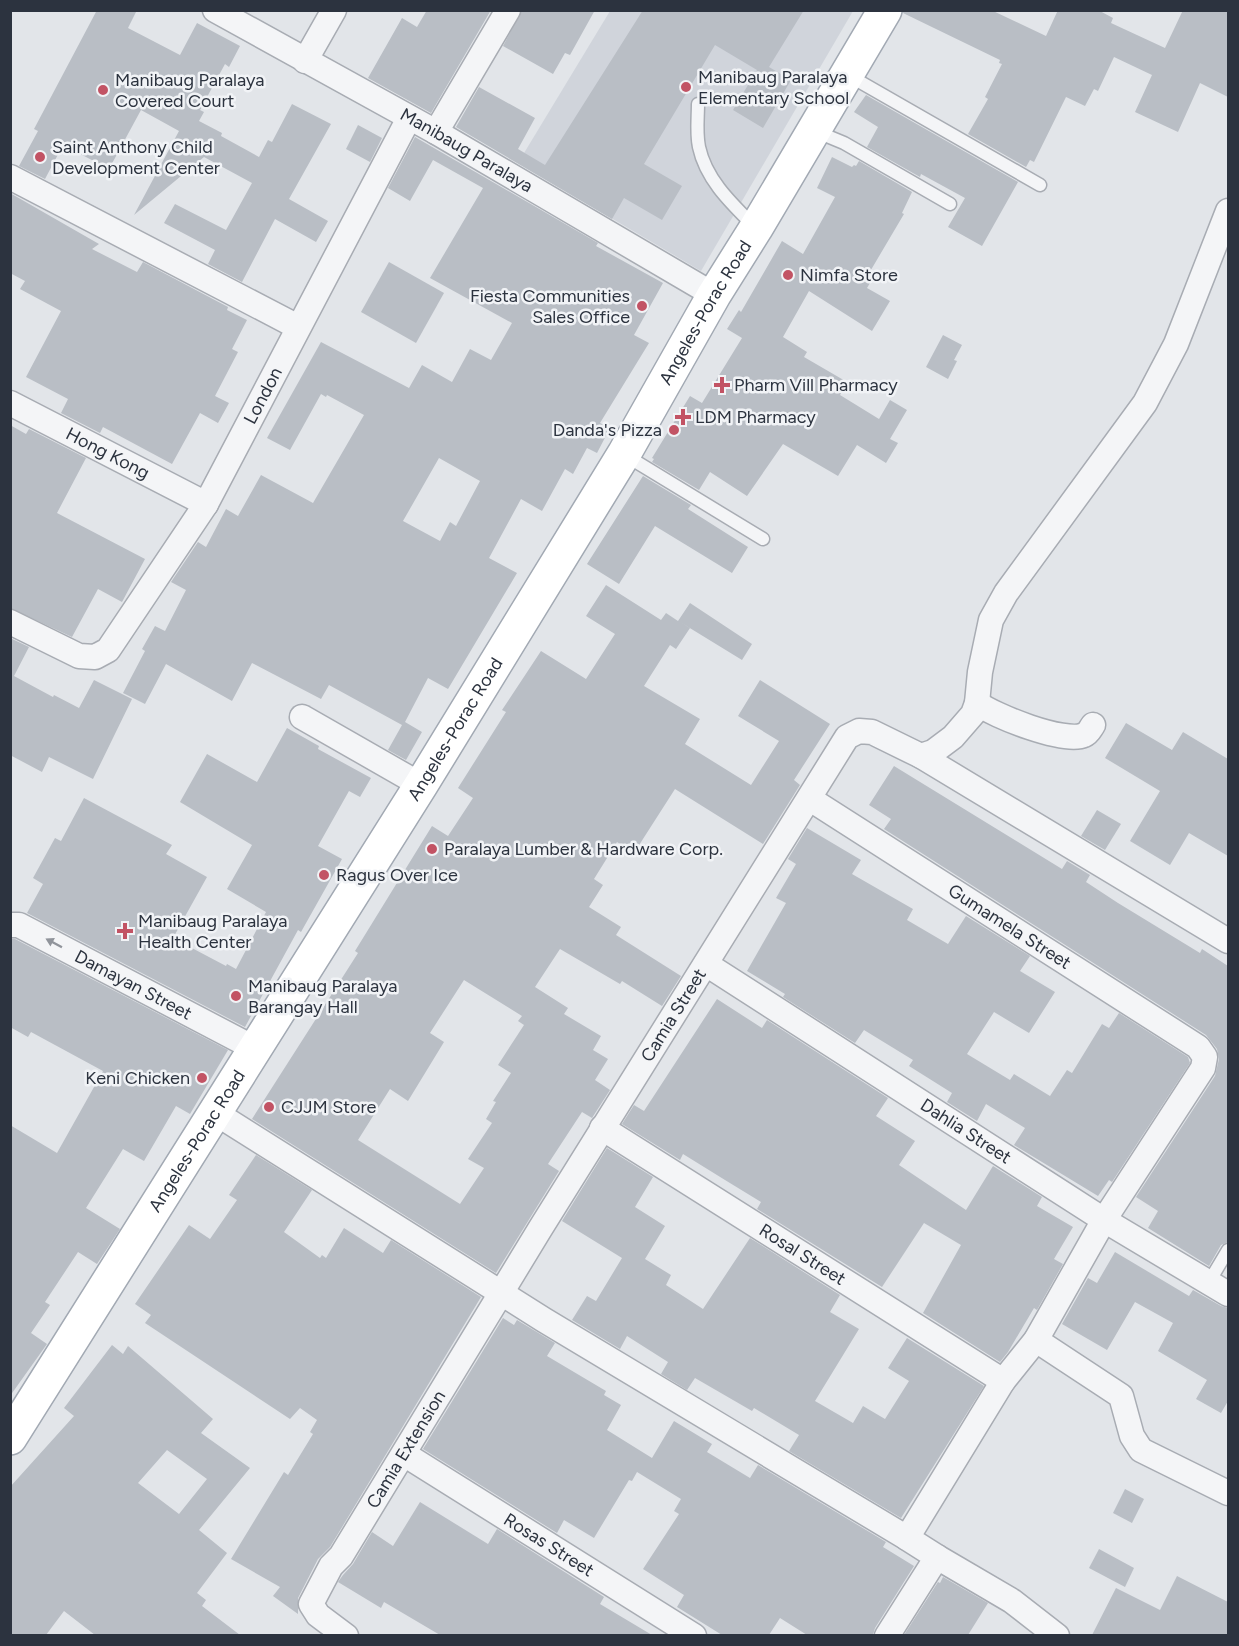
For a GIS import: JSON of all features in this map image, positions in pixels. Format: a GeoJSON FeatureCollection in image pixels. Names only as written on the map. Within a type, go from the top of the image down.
{"type":"FeatureCollection","features":[{"type":"Feature","properties":{"kind":"main road","name":"Angeles-Porac Road"},"geometry":{"type":"LineString","coordinates":[[10,1438],[420,785],[624,454],[714,295],[885,10]]}},
{"type":"Feature","properties":{"kind":"street"},"geometry":{"type":"LineString","coordinates":[[305,61],[334,10]]}},
{"type":"Feature","properties":{"kind":"street"},"geometry":{"type":"LineString","coordinates":[[436,132],[508,10]]}},
{"type":"Feature","properties":{"kind":"street","name":"Manibaug Paralaya"},"geometry":{"type":"LineString","coordinates":[[227,13],[305,61],[436,132],[714,295]]}},
{"type":"Feature","properties":{"kind":"street","name":"London"},"geometry":{"type":"LineString","coordinates":[[10,622],[79,656],[95,657],[108,650],[206,504],[409,118]]}},
{"type":"Feature","properties":{"kind":"street"},"geometry":{"type":"LineString","coordinates":[[10,177],[298,327]]}},
{"type":"Feature","properties":{"kind":"street"},"geometry":{"type":"LineString","coordinates":[[921,756],[933,752],[953,737],[973,714],[977,704],[980,672],[991,620],[1006,593],[1145,403],[1176,344],[1228,211]]}},
{"type":"Feature","properties":{"kind":"street","name":"Hong Kong"},"geometry":{"type":"LineString","coordinates":[[10,403],[206,504]]}},
{"type":"Feature","properties":{"kind":"street"},"geometry":{"type":"LineString","coordinates":[[977,704],[997,715],[1058,735],[1082,736],[1088,734],[1093,724]]}},
{"type":"Feature","properties":{"kind":"street"},"geometry":{"type":"LineString","coordinates":[[302,717],[420,785]]}},
{"type":"Feature","properties":{"kind":"street","name":"Camia Street"},"geometry":{"type":"LineString","coordinates":[[500,1293],[847,737],[859,731],[872,732],[921,756]]}},
{"type":"Feature","properties":{"kind":"street"},"geometry":{"type":"LineString","coordinates":[[921,756],[1228,940]]}},
{"type":"Feature","properties":{"kind":"street","name":"Gumamela Street"},"geometry":{"type":"LineString","coordinates":[[810,799],[1198,1047],[1205,1057],[1203,1068],[1104,1220]]}},
{"type":"Feature","properties":{"kind":"street","name":"Damayan Street"},"geometry":{"type":"LineString","coordinates":[[10,925],[19,925],[254,1048]]}},
{"type":"Feature","properties":{"kind":"street","name":"Dahlia Street"},"geometry":{"type":"LineString","coordinates":[[706,964],[1104,1220],[1219,1288]]}},
{"type":"Feature","properties":{"kind":"street"},"geometry":{"type":"LineString","coordinates":[[214,1112],[500,1293],[1012,1601],[1057,1635]]}},
{"type":"Feature","properties":{"kind":"street","name":"Rosal Street"},"geometry":{"type":"LineString","coordinates":[[602,1128],[1003,1381]]}},
{"type":"Feature","properties":{"kind":"street"},"geometry":{"type":"LineString","coordinates":[[907,1539],[1003,1381],[1036,1340],[1104,1220]]}},
{"type":"Feature","properties":{"kind":"street","name":"Camia Extension"},"geometry":{"type":"LineString","coordinates":[[346,1635],[318,1615],[311,1604],[331,1566],[341,1557],[500,1293]]}},
{"type":"Feature","properties":{"kind":"street"},"geometry":{"type":"LineString","coordinates":[[1036,1340],[1121,1396],[1132,1436],[1141,1450],[1228,1493]]}},
{"type":"Feature","properties":{"kind":"street","name":"Rosas Street"},"geometry":{"type":"LineString","coordinates":[[404,1454],[694,1635]]}},
{"type":"Feature","properties":{"kind":"street"},"geometry":{"type":"LineString","coordinates":[[887,1635],[937,1557]]}},
{"type":"Feature","properties":{"kind":"lane"},"geometry":{"type":"LineString","coordinates":[[847,74],[1040,185]]}},
{"type":"Feature","properties":{"kind":"lane"},"geometry":{"type":"LineString","coordinates":[[698,104],[698,145],[706,170],[731,203],[756,228]]}},
{"type":"Feature","properties":{"kind":"lane"},"geometry":{"type":"LineString","coordinates":[[814,130],[844,143],[950,204]]}},
{"type":"Feature","properties":{"kind":"lane"},"geometry":{"type":"LineString","coordinates":[[624,454],[763,539]]}},
{"type":"Feature","properties":{"kind":"lane"},"geometry":{"type":"LineString","coordinates":[[1219,1288],[1228,1250]]}},
{"type":"Feature","properties":{"kind":"shaded area","name":"Manibaug Paralaya Elementary School"},"geometry":{"type":"Polygon","coordinates":[[[610,11],[853,11],[701,271],[518,163],[610,11]]]}},
{"type":"Feature","properties":{"kind":"building"},"geometry":{"type":"Polygon","coordinates":[[[97,10],[137,10],[128,28],[180,55],[197,23],[240,46],[229,67],[225,64],[200,110],[204,112],[199,121],[259,157],[268,140],[272,142],[292,104],[331,124],[289,199],[328,221],[316,242],[275,219],[242,282],[208,264],[215,250],[164,223],[175,204],[226,230],[252,183],[204,157],[134,215],[179,131],[141,110],[109,169],[63,145],[45,179],[19,166],[38,131],[34,129],[97,10]]]}},
{"type":"Feature","properties":{"kind":"building"},"geometry":{"type":"Polygon","coordinates":[[[427,10],[491,10],[431,113],[368,78],[402,18],[417,27],[427,10]]]}},
{"type":"Feature","properties":{"kind":"building"},"geometry":{"type":"Polygon","coordinates":[[[522,10],[595,10],[570,55],[565,53],[553,74],[503,46],[522,10]]]}},
{"type":"Feature","properties":{"kind":"building"},"geometry":{"type":"Polygon","coordinates":[[[643,10],[804,10],[769,67],[791,80],[763,128],[733,110],[757,70],[715,45],[644,164],[682,186],[662,220],[624,198],[612,219],[456,127],[479,87],[535,118],[518,149],[545,165],[643,10]]]}},
{"type":"Feature","properties":{"kind":"building"},"geometry":{"type":"Polygon","coordinates":[[[904,10],[991,10],[1046,36],[1058,10],[1098,10],[1113,18],[1111,23],[1165,48],[1183,10],[1228,10],[1228,97],[1200,83],[1178,132],[1135,112],[1152,75],[1114,57],[1098,91],[1094,89],[1085,106],[1066,97],[1034,162],[1030,160],[1026,167],[968,134],[988,99],[985,97],[1002,64],[999,63],[1000,60],[903,13],[904,10]]]}},
{"type":"Feature","properties":{"kind":"building"},"geometry":{"type":"Polygon","coordinates":[[[866,95],[1018,182],[982,246],[948,227],[965,198],[921,174],[920,177],[867,147],[878,127],[854,112],[866,95]]]}},
{"type":"Feature","properties":{"kind":"building"},"geometry":{"type":"Polygon","coordinates":[[[358,125],[382,138],[370,162],[346,149],[358,125]]]}},
{"type":"Feature","properties":{"kind":"building"},"geometry":{"type":"Polygon","coordinates":[[[415,137],[598,243],[596,246],[663,283],[634,335],[649,343],[600,423],[610,428],[597,453],[587,448],[573,474],[565,469],[542,511],[521,499],[489,558],[517,573],[448,689],[428,678],[405,722],[422,732],[406,760],[388,750],[402,725],[329,685],[321,699],[252,663],[232,701],[166,664],[145,704],[123,693],[145,651],[142,649],[155,626],[165,631],[186,590],[171,582],[198,542],[206,547],[226,509],[238,516],[261,475],[313,503],[364,415],[321,394],[290,450],[267,438],[321,342],[409,388],[422,365],[452,382],[470,349],[491,360],[512,323],[430,278],[483,188],[433,160],[410,201],[388,188],[415,137]],[[439,458],[403,521],[440,541],[450,522],[456,526],[480,481],[439,458]]]}},
{"type":"Feature","properties":{"kind":"building"},"geometry":{"type":"Polygon","coordinates":[[[832,157],[852,167],[856,166],[859,161],[912,192],[902,213],[904,214],[865,280],[870,283],[867,288],[890,301],[872,331],[809,291],[783,337],[807,352],[804,357],[847,382],[840,395],[879,419],[890,400],[907,410],[890,439],[898,443],[886,463],[857,445],[838,476],[783,444],[747,496],[710,472],[699,490],[652,462],[654,459],[652,458],[690,396],[702,403],[742,338],[727,329],[739,310],[741,312],[782,241],[803,254],[835,197],[817,188],[832,157]]]}},
{"type":"Feature","properties":{"kind":"building"},"geometry":{"type":"Polygon","coordinates":[[[10,193],[99,244],[92,249],[137,272],[143,262],[228,307],[227,310],[247,320],[232,349],[238,352],[215,396],[229,403],[218,423],[200,413],[172,464],[103,427],[100,433],[61,413],[68,399],[26,377],[61,311],[20,289],[25,281],[10,273],[10,193]]]}},
{"type":"Feature","properties":{"kind":"building"},"geometry":{"type":"Polygon","coordinates":[[[389,262],[444,293],[416,343],[361,312],[389,262]]]}},
{"type":"Feature","properties":{"kind":"building"},"geometry":{"type":"Polygon","coordinates":[[[943,335],[962,345],[948,379],[926,367],[943,335]]]}},
{"type":"Feature","properties":{"kind":"building"},"geometry":{"type":"Polygon","coordinates":[[[10,425],[26,434],[29,429],[86,458],[57,513],[145,559],[122,602],[98,589],[72,637],[10,608],[10,425]]]}},
{"type":"Feature","properties":{"kind":"building"},"geometry":{"type":"Polygon","coordinates":[[[643,476],[691,505],[688,509],[748,547],[732,573],[655,526],[619,584],[587,564],[643,476]]]}},
{"type":"Feature","properties":{"kind":"building"},"geometry":{"type":"Polygon","coordinates":[[[606,585],[661,620],[666,613],[678,621],[690,603],[752,644],[742,660],[690,628],[676,649],[670,645],[644,686],[700,719],[685,744],[751,785],[779,741],[738,716],[760,680],[830,724],[794,780],[800,785],[763,844],[675,789],[634,853],[617,842],[594,879],[603,885],[589,907],[621,927],[616,935],[681,976],[662,1006],[622,981],[620,984],[560,949],[535,987],[568,1008],[564,1014],[601,1036],[593,1050],[608,1059],[595,1080],[610,1090],[592,1118],[582,1112],[548,1164],[559,1171],[496,1273],[252,1119],[358,953],[355,951],[432,826],[448,836],[473,798],[458,788],[506,712],[502,710],[541,651],[586,679],[615,634],[586,616],[606,585]],[[464,980],[430,1033],[444,1042],[408,1101],[390,1089],[358,1140],[460,1204],[484,1168],[468,1159],[492,1123],[486,1119],[496,1102],[493,1101],[511,1073],[498,1065],[524,1025],[518,1021],[522,1016],[464,980]]]}},
{"type":"Feature","properties":{"kind":"building"},"geometry":{"type":"Polygon","coordinates":[[[10,638],[29,647],[14,676],[53,697],[54,695],[79,708],[94,680],[132,699],[93,779],[49,757],[42,772],[10,755],[10,638]]]}},
{"type":"Feature","properties":{"kind":"building"},"geometry":{"type":"Polygon","coordinates":[[[1126,723],[1172,750],[1183,732],[1228,759],[1228,856],[1189,833],[1170,865],[1130,841],[1160,791],[1105,758],[1126,723]]]}},
{"type":"Feature","properties":{"kind":"building"},"geometry":{"type":"Polygon","coordinates":[[[287,728],[319,746],[318,749],[371,778],[360,797],[349,791],[318,846],[342,859],[301,932],[298,930],[245,1027],[27,913],[43,884],[33,878],[55,838],[61,841],[84,798],[172,845],[166,854],[207,877],[173,938],[236,969],[266,912],[227,889],[252,845],[180,802],[207,754],[257,782],[287,728]]]}},
{"type":"Feature","properties":{"kind":"building"},"geometry":{"type":"Polygon","coordinates":[[[894,766],[1062,869],[1067,861],[1090,875],[1086,882],[1118,903],[1200,953],[1202,949],[1228,966],[1228,1242],[1221,1245],[1209,1266],[1148,1228],[1158,1211],[1136,1197],[1215,1076],[1219,1059],[1217,1049],[1206,1035],[884,829],[891,819],[869,805],[894,766]]]}},
{"type":"Feature","properties":{"kind":"building"},"geometry":{"type":"Polygon","coordinates":[[[1097,810],[1121,824],[1105,850],[1081,836],[1097,810]]]}},
{"type":"Feature","properties":{"kind":"building"},"geometry":{"type":"Polygon","coordinates":[[[807,828],[861,860],[852,874],[913,909],[907,920],[948,944],[966,916],[1030,956],[1020,971],[1055,992],[1029,1033],[994,1012],[967,1054],[1010,1080],[1014,1074],[1050,1096],[1067,1070],[1072,1073],[1102,1024],[1109,1028],[1119,1013],[1188,1057],[1190,1063],[1112,1182],[1109,1180],[1098,1196],[1014,1145],[1025,1128],[986,1104],[977,1121],[947,1102],[952,1093],[909,1066],[913,1060],[864,1030],[855,1043],[783,997],[785,994],[747,971],[786,903],[776,898],[796,864],[788,859],[807,828]]]}},
{"type":"Feature","properties":{"kind":"building"},"geometry":{"type":"Polygon","coordinates":[[[10,939],[15,939],[228,1050],[190,1114],[176,1106],[144,1161],[123,1149],[86,1208],[120,1229],[97,1264],[78,1252],[45,1302],[50,1305],[31,1333],[47,1344],[10,1396],[10,1125],[57,1153],[103,1071],[31,1032],[28,1037],[10,1027],[10,939]]]}},
{"type":"Feature","properties":{"kind":"building"},"geometry":{"type":"Polygon","coordinates":[[[717,999],[762,1028],[767,1020],[888,1098],[876,1116],[915,1141],[899,1165],[966,1210],[993,1166],[1042,1197],[1037,1206],[1073,1227],[1054,1259],[1063,1264],[1037,1310],[1034,1308],[1000,1362],[923,1313],[961,1245],[924,1223],[882,1287],[757,1209],[761,1202],[683,1154],[680,1160],[622,1124],[634,1105],[644,1111],[717,999]]]}},
{"type":"Feature","properties":{"kind":"building"},"geometry":{"type":"Polygon","coordinates":[[[607,1148],[653,1177],[635,1207],[665,1226],[645,1259],[671,1275],[666,1285],[703,1309],[750,1238],[840,1295],[830,1312],[859,1329],[815,1401],[853,1423],[863,1406],[885,1419],[909,1381],[888,1368],[907,1338],[984,1386],[901,1518],[789,1451],[799,1435],[754,1408],[752,1411],[695,1378],[687,1390],[661,1374],[668,1362],[627,1336],[620,1349],[572,1320],[587,1296],[596,1301],[622,1258],[562,1221],[607,1148]]]}},
{"type":"Feature","properties":{"kind":"building"},"geometry":{"type":"Polygon","coordinates":[[[256,1155],[312,1190],[284,1232],[320,1258],[322,1255],[326,1258],[344,1228],[383,1253],[391,1240],[481,1297],[330,1547],[318,1559],[298,1598],[298,1614],[273,1596],[280,1587],[231,1559],[284,1472],[288,1475],[313,1434],[310,1432],[317,1420],[300,1408],[290,1419],[145,1323],[151,1315],[135,1304],[189,1225],[210,1239],[237,1200],[229,1195],[256,1155]]]}},
{"type":"Feature","properties":{"kind":"building"},"geometry":{"type":"Polygon","coordinates":[[[1115,1252],[1189,1296],[1193,1290],[1228,1308],[1228,1401],[1221,1413],[1196,1399],[1207,1380],[1158,1351],[1173,1323],[1135,1302],[1107,1350],[1062,1324],[1088,1278],[1097,1283],[1115,1252]]]}},
{"type":"Feature","properties":{"kind":"building"},"geometry":{"type":"Polygon","coordinates":[[[503,1318],[514,1325],[517,1320],[555,1343],[547,1356],[606,1391],[604,1395],[621,1405],[607,1430],[652,1458],[674,1421],[712,1444],[707,1452],[750,1478],[758,1465],[886,1542],[883,1547],[914,1566],[875,1628],[873,1635],[807,1635],[780,1618],[769,1635],[722,1635],[677,1607],[684,1595],[643,1569],[679,1514],[674,1511],[681,1499],[637,1472],[632,1481],[629,1480],[594,1538],[564,1520],[557,1533],[423,1449],[503,1318]]]}},
{"type":"Feature","properties":{"kind":"building"},"geometry":{"type":"Polygon","coordinates":[[[112,1345],[123,1354],[128,1346],[213,1419],[201,1433],[250,1468],[199,1530],[227,1553],[197,1593],[206,1600],[202,1606],[240,1635],[95,1635],[64,1611],[46,1635],[10,1635],[10,1487],[74,1416],[64,1408],[112,1345]],[[167,1450],[138,1483],[179,1514],[207,1479],[167,1450]]]}},
{"type":"Feature","properties":{"kind":"building"},"geometry":{"type":"Polygon","coordinates":[[[1125,1489],[1144,1499],[1132,1523],[1113,1513],[1125,1489]]]}},
{"type":"Feature","properties":{"kind":"building"},"geometry":{"type":"Polygon","coordinates":[[[420,1502],[488,1544],[497,1529],[604,1597],[600,1604],[652,1635],[440,1635],[384,1602],[381,1608],[338,1582],[353,1564],[372,1532],[393,1546],[420,1502]]]}},
{"type":"Feature","properties":{"kind":"building"},"geometry":{"type":"Polygon","coordinates":[[[1099,1549],[1134,1568],[1125,1587],[1089,1568],[1099,1549]]]}},
{"type":"Feature","properties":{"kind":"building"},"geometry":{"type":"Polygon","coordinates":[[[1177,1576],[1228,1602],[1228,1635],[1092,1635],[1116,1588],[1160,1610],[1177,1576]]]}},
{"type":"Feature","properties":{"kind":"building"},"geometry":{"type":"Polygon","coordinates":[[[943,1577],[988,1603],[968,1635],[904,1635],[938,1582],[940,1583],[943,1577]]]}},
{"type":"Feature","properties":{"kind":"place","name":"Manibaug Paralaya Elementary School"},"geometry":{"type":"Point","coordinates":[686,87]}},
{"type":"Feature","properties":{"kind":"place","name":"Manibaug Paralaya Covered Court"},"geometry":{"type":"Point","coordinates":[103,90]}},
{"type":"Feature","properties":{"kind":"place","name":"Saint Anthony Child Development Center"},"geometry":{"type":"Point","coordinates":[40,157]}},
{"type":"Feature","properties":{"kind":"place","name":"Nimfa Store"},"geometry":{"type":"Point","coordinates":[788,275]}},
{"type":"Feature","properties":{"kind":"place","name":"Fiesta Communities Sales Office"},"geometry":{"type":"Point","coordinates":[642,306]}},
{"type":"Feature","properties":{"kind":"place","name":"Pharm Vill Pharmacy"},"geometry":{"type":"Point","coordinates":[722,385]}},
{"type":"Feature","properties":{"kind":"place","name":"LDM Pharmacy"},"geometry":{"type":"Point","coordinates":[683,417]}},
{"type":"Feature","properties":{"kind":"place","name":"Danda's Pizza"},"geometry":{"type":"Point","coordinates":[674,430]}},
{"type":"Feature","properties":{"kind":"place","name":"Paralaya Lumber & Hardware Corp."},"geometry":{"type":"Point","coordinates":[432,849]}},
{"type":"Feature","properties":{"kind":"place","name":"Ragus Over Ice"},"geometry":{"type":"Point","coordinates":[324,875]}},
{"type":"Feature","properties":{"kind":"place","name":"Manibaug Paralaya Health Center"},"geometry":{"type":"Point","coordinates":[125,931]}},
{"type":"Feature","properties":{"kind":"place","name":"Manibaug Paralaya Barangay Hall"},"geometry":{"type":"Point","coordinates":[236,996]}},
{"type":"Feature","properties":{"kind":"place","name":"Keni Chicken"},"geometry":{"type":"Point","coordinates":[202,1078]}},
{"type":"Feature","properties":{"kind":"place","name":"CJJM Store"},"geometry":{"type":"Point","coordinates":[269,1107]}}]}
